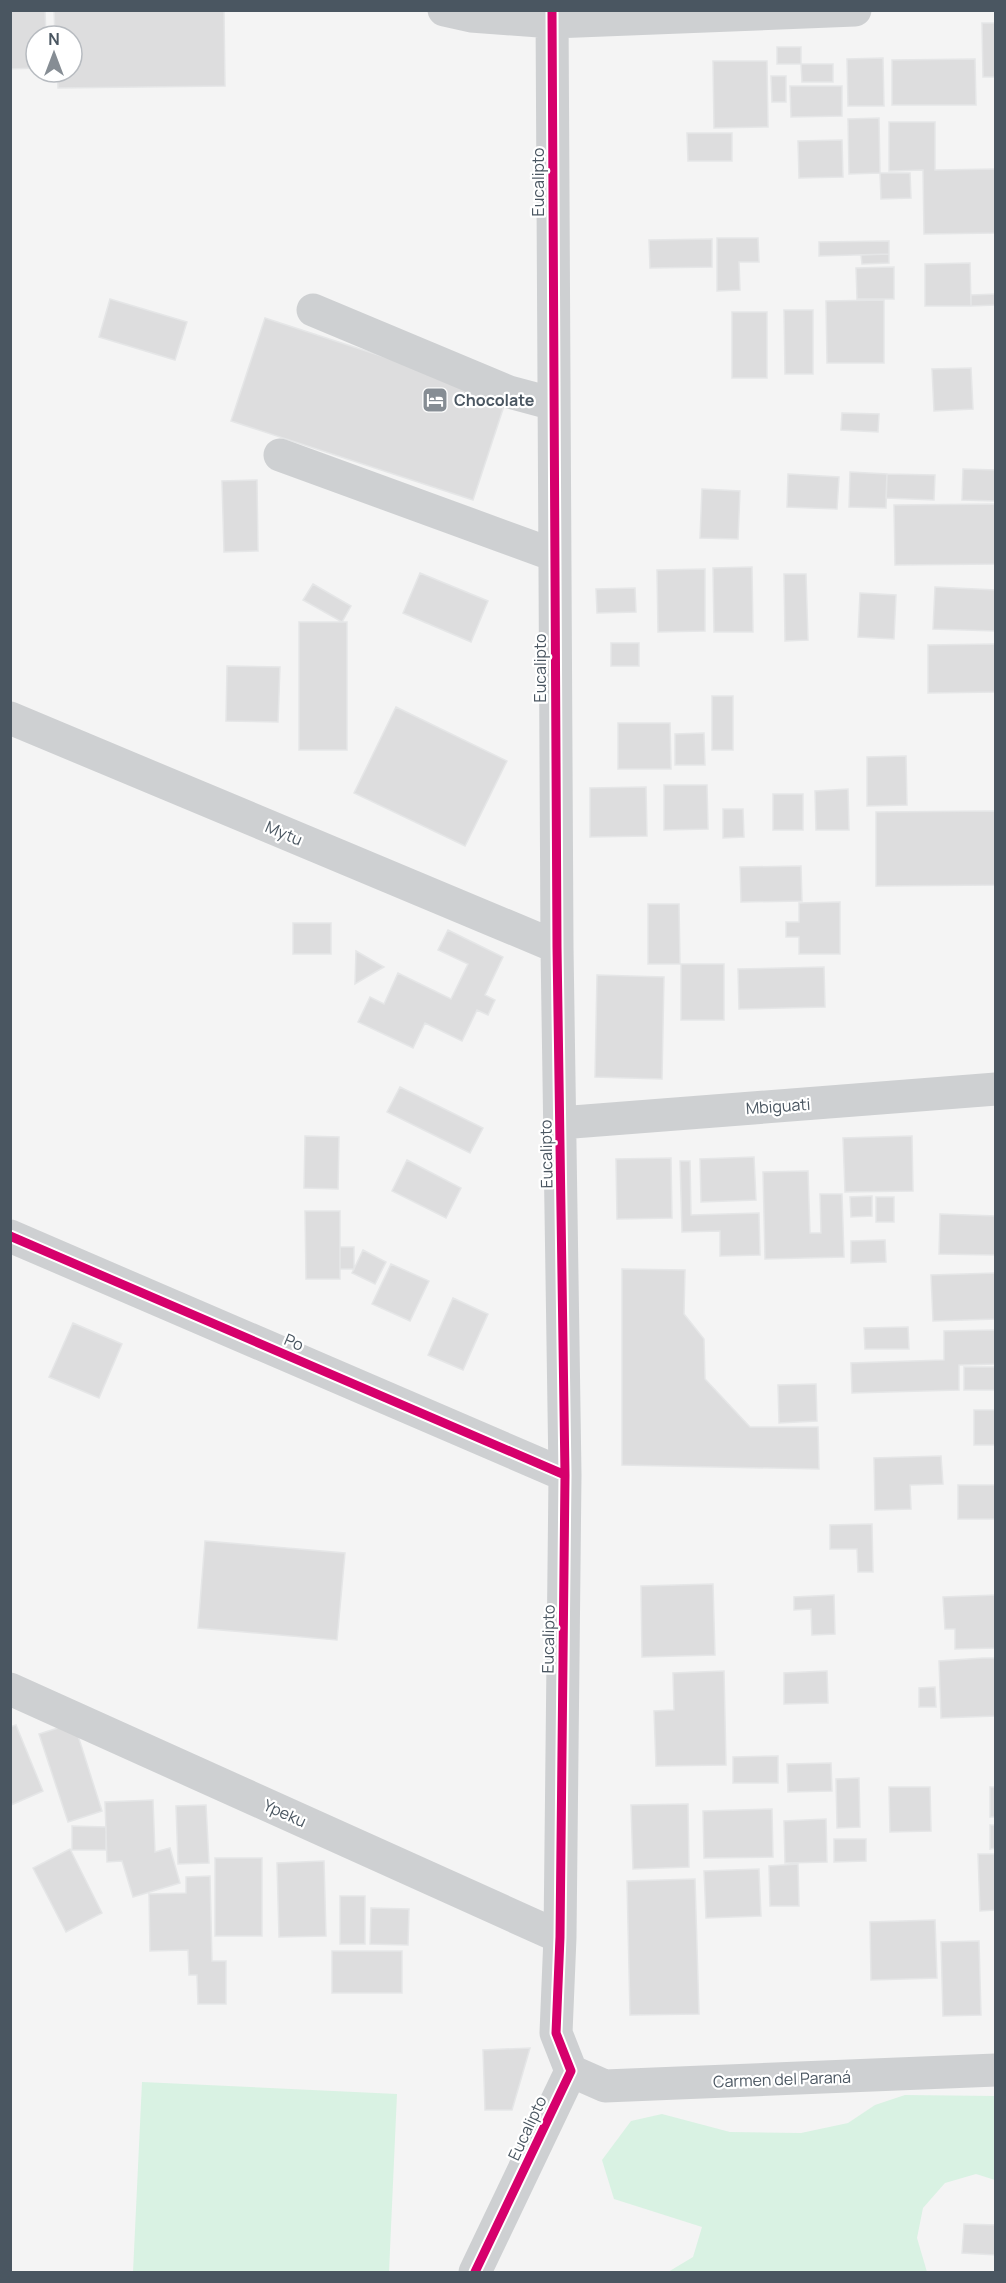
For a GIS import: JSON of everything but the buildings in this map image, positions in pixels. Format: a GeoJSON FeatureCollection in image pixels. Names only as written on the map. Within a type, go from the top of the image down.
{"type":"FeatureCollection","features":[{"type":"Feature","properties":{"kind":"street"},"geometry":{"type":"LineString","coordinates":[[444,10],[471,16],[855,10]]}},
{"type":"Feature","properties":{"kind":"street","name":"Eucalipto"},"geometry":{"type":"LineString","coordinates":[[475,2272],[571,2071],[556,2033],[560,1938],[565,1476],[557,947],[552,16]]}},
{"type":"Feature","properties":{"kind":"street"},"geometry":{"type":"LineString","coordinates":[[313,310],[510,392],[554,404]]}},
{"type":"Feature","properties":{"kind":"street"},"geometry":{"type":"LineString","coordinates":[[280,455],[554,555]]}},
{"type":"Feature","properties":{"kind":"street","name":"Mytu"},"geometry":{"type":"LineString","coordinates":[[10,718],[557,947]]}},
{"type":"Feature","properties":{"kind":"street","name":"Mbiguati"},"geometry":{"type":"LineString","coordinates":[[560,1123],[996,1089]]}},
{"type":"Feature","properties":{"kind":"street","name":"Po"},"geometry":{"type":"LineString","coordinates":[[10,1236],[565,1476]]}},
{"type":"Feature","properties":{"kind":"street","name":"Ypeku"},"geometry":{"type":"LineString","coordinates":[[10,1689],[560,1938]]}},
{"type":"Feature","properties":{"kind":"street","name":"Carmen del Paraná"},"geometry":{"type":"LineString","coordinates":[[571,2071],[605,2086],[996,2070]]}},
{"type":"Feature","properties":{"kind":"green space"},"geometry":{"type":"Polygon","coordinates":[[[142,2082],[397,2094],[389,2272],[133,2272],[142,2082]]]}},
{"type":"Feature","properties":{"kind":"green space"},"geometry":{"type":"Polygon","coordinates":[[[905,2095],[995,2096],[995,2180],[976,2174],[945,2183],[923,2208],[917,2238],[927,2272],[668,2272],[693,2257],[702,2227],[614,2199],[602,2160],[631,2121],[662,2114],[730,2132],[801,2133],[848,2123],[875,2105],[905,2095]]]}},
{"type":"Feature","properties":{"kind":"cycle path"},"geometry":{"type":"LineString","coordinates":[[475,2272],[571,2071],[556,2033],[560,1937],[565,1475],[557,947],[552,10]]}},
{"type":"Feature","properties":{"kind":"cycle path"},"geometry":{"type":"LineString","coordinates":[[10,1236],[565,1475]]}},
{"type":"Feature","properties":{"kind":"place","name":"Chocolate"},"geometry":{"type":"Point","coordinates":[435,400]}}]}
